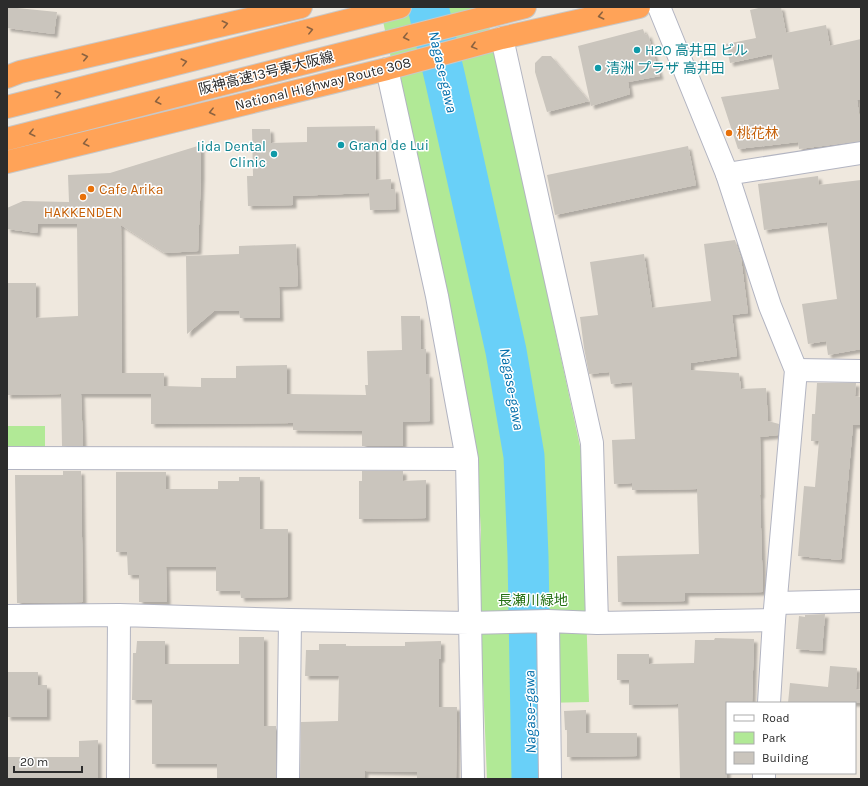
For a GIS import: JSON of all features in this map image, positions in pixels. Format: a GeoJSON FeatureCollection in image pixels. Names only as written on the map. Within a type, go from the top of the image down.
{"type":"FeatureCollection","features":[{"type":"Feature","properties":{"kind":"highway"},"geometry":{"type":"LineString","coordinates":[[7,77],[20,72],[301,7]]}},
{"type":"Feature","properties":{"kind":"highway"},"geometry":{"type":"LineString","coordinates":[[7,107],[400,7]]}},
{"type":"Feature","properties":{"kind":"highway","name":"阪神高速13号東大阪線"},"geometry":{"type":"LineString","coordinates":[[7,139],[525,7]]}},
{"type":"Feature","properties":{"kind":"highway","name":"National Highway Route 308"},"geometry":{"type":"LineString","coordinates":[[7,162],[387,69],[502,38],[639,7]]}},
{"type":"Feature","properties":{"kind":"street"},"geometry":{"type":"LineString","coordinates":[[659,7],[727,174],[770,306],[796,370],[775,612],[769,702]]}},
{"type":"Feature","properties":{"kind":"street"},"geometry":{"type":"LineString","coordinates":[[502,38],[592,443],[597,623]]}},
{"type":"Feature","properties":{"kind":"street"},"geometry":{"type":"LineString","coordinates":[[387,69],[437,296],[466,459],[469,536],[469,623],[473,779]]}},
{"type":"Feature","properties":{"kind":"street"},"geometry":{"type":"LineString","coordinates":[[727,174],[861,154]]}},
{"type":"Feature","properties":{"kind":"street"},"geometry":{"type":"LineString","coordinates":[[796,370],[861,371]]}},
{"type":"Feature","properties":{"kind":"street"},"geometry":{"type":"LineString","coordinates":[[7,458],[466,459]]}},
{"type":"Feature","properties":{"kind":"street"},"geometry":{"type":"LineString","coordinates":[[7,616],[119,615],[469,623],[545,621],[597,623],[775,612],[861,601]]}},
{"type":"Feature","properties":{"kind":"street"},"geometry":{"type":"LineString","coordinates":[[118,779],[119,615]]}},
{"type":"Feature","properties":{"kind":"street"},"geometry":{"type":"LineString","coordinates":[[288,779],[290,620]]}},
{"type":"Feature","properties":{"kind":"street"},"geometry":{"type":"LineString","coordinates":[[545,621],[550,779]]}},
{"type":"Feature","properties":{"kind":"green space","name":"長瀬川緑地"},"geometry":{"type":"Polygon","coordinates":[[[380,7],[484,7],[493,41],[581,451],[589,702],[542,703],[542,779],[487,779],[479,585],[481,530],[476,458],[380,7]]]}},
{"type":"Feature","properties":{"kind":"green space"},"geometry":{"type":"Polygon","coordinates":[[[7,426],[45,426],[45,450],[7,450],[7,426]]]}},
{"type":"Feature","properties":{"kind":"building"},"geometry":{"type":"Polygon","coordinates":[[[7,7],[57,12],[54,34],[7,28],[7,7]]]}},
{"type":"Feature","properties":{"kind":"building"},"geometry":{"type":"Polygon","coordinates":[[[763,7],[781,7],[786,33],[826,25],[830,46],[861,39],[861,99],[857,100],[861,127],[861,141],[799,149],[798,142],[738,149],[721,97],[779,89],[772,54],[730,63],[726,44],[756,38],[750,10],[763,7]]]}},
{"type":"Feature","properties":{"kind":"building"},"geometry":{"type":"Polygon","coordinates":[[[643,29],[645,35],[648,34],[660,76],[628,82],[630,94],[591,106],[578,46],[643,29]]]}},
{"type":"Feature","properties":{"kind":"building"},"geometry":{"type":"Polygon","coordinates":[[[542,56],[551,56],[589,101],[547,112],[535,72],[535,63],[542,56]]]}},
{"type":"Feature","properties":{"kind":"building"},"geometry":{"type":"Polygon","coordinates":[[[375,126],[376,180],[391,179],[391,189],[395,189],[396,209],[370,210],[369,193],[293,196],[293,205],[248,206],[247,176],[253,176],[252,129],[270,129],[271,143],[307,142],[307,127],[375,126]]]}},
{"type":"Feature","properties":{"kind":"building"},"geometry":{"type":"Polygon","coordinates":[[[201,145],[198,251],[165,253],[121,225],[122,373],[164,373],[164,386],[201,387],[201,378],[236,378],[236,366],[287,365],[287,394],[366,395],[365,385],[368,385],[367,351],[402,350],[401,316],[420,316],[421,349],[426,349],[426,374],[429,374],[430,421],[403,422],[403,446],[362,446],[362,431],[293,430],[293,423],[151,424],[151,394],[81,394],[83,446],[62,446],[61,394],[7,395],[7,283],[36,283],[36,318],[78,316],[77,224],[38,224],[37,233],[7,229],[7,208],[23,201],[69,202],[68,175],[110,173],[201,145]]]}},
{"type":"Feature","properties":{"kind":"building"},"geometry":{"type":"Polygon","coordinates":[[[688,146],[696,185],[555,215],[547,175],[688,146]]]}},
{"type":"Feature","properties":{"kind":"building"},"geometry":{"type":"Polygon","coordinates":[[[818,176],[819,185],[861,180],[861,349],[828,355],[826,341],[808,344],[802,304],[837,299],[827,222],[764,230],[758,184],[818,176]]]}},
{"type":"Feature","properties":{"kind":"building"},"geometry":{"type":"Polygon","coordinates":[[[735,240],[741,258],[748,313],[732,315],[737,356],[691,363],[691,370],[739,373],[741,389],[766,388],[768,421],[779,424],[778,435],[760,437],[763,592],[685,593],[685,601],[618,602],[617,556],[699,554],[697,489],[632,490],[632,483],[614,484],[612,440],[635,439],[632,382],[611,384],[609,372],[589,374],[580,317],[598,315],[590,262],[644,254],[652,308],[711,301],[704,244],[735,240]]]}},
{"type":"Feature","properties":{"kind":"building"},"geometry":{"type":"Polygon","coordinates":[[[296,244],[298,286],[279,287],[280,318],[240,318],[239,311],[214,311],[187,334],[186,256],[239,254],[239,246],[296,244]]]}},
{"type":"Feature","properties":{"kind":"building"},"geometry":{"type":"Polygon","coordinates":[[[817,383],[856,383],[855,396],[861,397],[861,425],[853,425],[841,560],[798,556],[804,486],[815,487],[819,441],[811,441],[812,414],[815,414],[817,383]]]}},
{"type":"Feature","properties":{"kind":"building"},"geometry":{"type":"Polygon","coordinates":[[[63,471],[81,471],[83,602],[17,603],[15,475],[63,475],[63,471]]]}},
{"type":"Feature","properties":{"kind":"building"},"geometry":{"type":"Polygon","coordinates":[[[362,471],[403,471],[403,481],[426,480],[426,518],[359,519],[359,481],[362,481],[362,471]]]}},
{"type":"Feature","properties":{"kind":"building"},"geometry":{"type":"Polygon","coordinates":[[[116,472],[166,472],[166,489],[218,489],[218,481],[239,481],[239,477],[260,477],[260,529],[288,529],[288,597],[241,598],[240,591],[216,591],[216,567],[166,567],[167,602],[139,602],[139,575],[128,575],[127,552],[116,552],[116,472]]]}},
{"type":"Feature","properties":{"kind":"building"},"geometry":{"type":"Polygon","coordinates":[[[825,614],[822,651],[796,649],[799,616],[805,617],[805,615],[825,614]]]}},
{"type":"Feature","properties":{"kind":"building"},"geometry":{"type":"Polygon","coordinates":[[[239,637],[264,637],[264,726],[276,726],[276,779],[217,779],[217,764],[152,764],[152,700],[132,700],[133,653],[136,653],[137,641],[165,641],[165,664],[239,664],[239,637]]]}},
{"type":"Feature","properties":{"kind":"building"},"geometry":{"type":"Polygon","coordinates":[[[715,638],[754,639],[752,702],[726,702],[727,779],[680,779],[678,704],[629,705],[629,680],[617,680],[617,654],[649,654],[649,664],[694,663],[695,640],[714,640],[715,638]]]}},
{"type":"Feature","properties":{"kind":"building"},"geometry":{"type":"Polygon","coordinates":[[[441,641],[441,659],[439,659],[439,707],[457,707],[456,779],[417,779],[417,772],[365,771],[364,779],[300,779],[301,722],[338,721],[339,676],[305,676],[306,650],[319,650],[319,644],[346,644],[346,646],[405,646],[405,642],[441,641]]]}},
{"type":"Feature","properties":{"kind":"building"},"geometry":{"type":"Polygon","coordinates":[[[830,666],[857,668],[856,689],[861,690],[861,703],[788,702],[790,683],[828,687],[830,666]]]}},
{"type":"Feature","properties":{"kind":"building"},"geometry":{"type":"Polygon","coordinates":[[[7,672],[38,672],[38,685],[47,685],[47,717],[7,717],[7,672]]]}},
{"type":"Feature","properties":{"kind":"building"},"geometry":{"type":"Polygon","coordinates":[[[586,710],[586,733],[637,733],[637,756],[567,757],[567,730],[565,730],[564,711],[586,710]]]}},
{"type":"Feature","properties":{"kind":"building"},"geometry":{"type":"Polygon","coordinates":[[[98,740],[98,779],[7,779],[7,757],[79,757],[79,741],[98,740]]]}},
{"type":"Feature","properties":{"kind":"waterway","name":"Nagase-gawa"},"geometry":{"type":"LineString","coordinates":[[428,7],[506,351],[524,456],[528,556],[532,779]]}},
{"type":"Feature","properties":{"kind":"place","name":"H2O 高井田 ビル"},"geometry":{"type":"Point","coordinates":[637,50]}},
{"type":"Feature","properties":{"kind":"place","name":"清洲 プラザ 高井田"},"geometry":{"type":"Point","coordinates":[598,68]}},
{"type":"Feature","properties":{"kind":"place","name":"桃花林"},"geometry":{"type":"Point","coordinates":[729,133]}},
{"type":"Feature","properties":{"kind":"place","name":"Grand de Lui"},"geometry":{"type":"Point","coordinates":[341,145]}},
{"type":"Feature","properties":{"kind":"place","name":"Iida Dental Clinic"},"geometry":{"type":"Point","coordinates":[274,154]}},
{"type":"Feature","properties":{"kind":"place","name":"Cafe Arika"},"geometry":{"type":"Point","coordinates":[91,189]}},
{"type":"Feature","properties":{"kind":"place","name":"HAKKENDEN"},"geometry":{"type":"Point","coordinates":[83,197]}}]}
